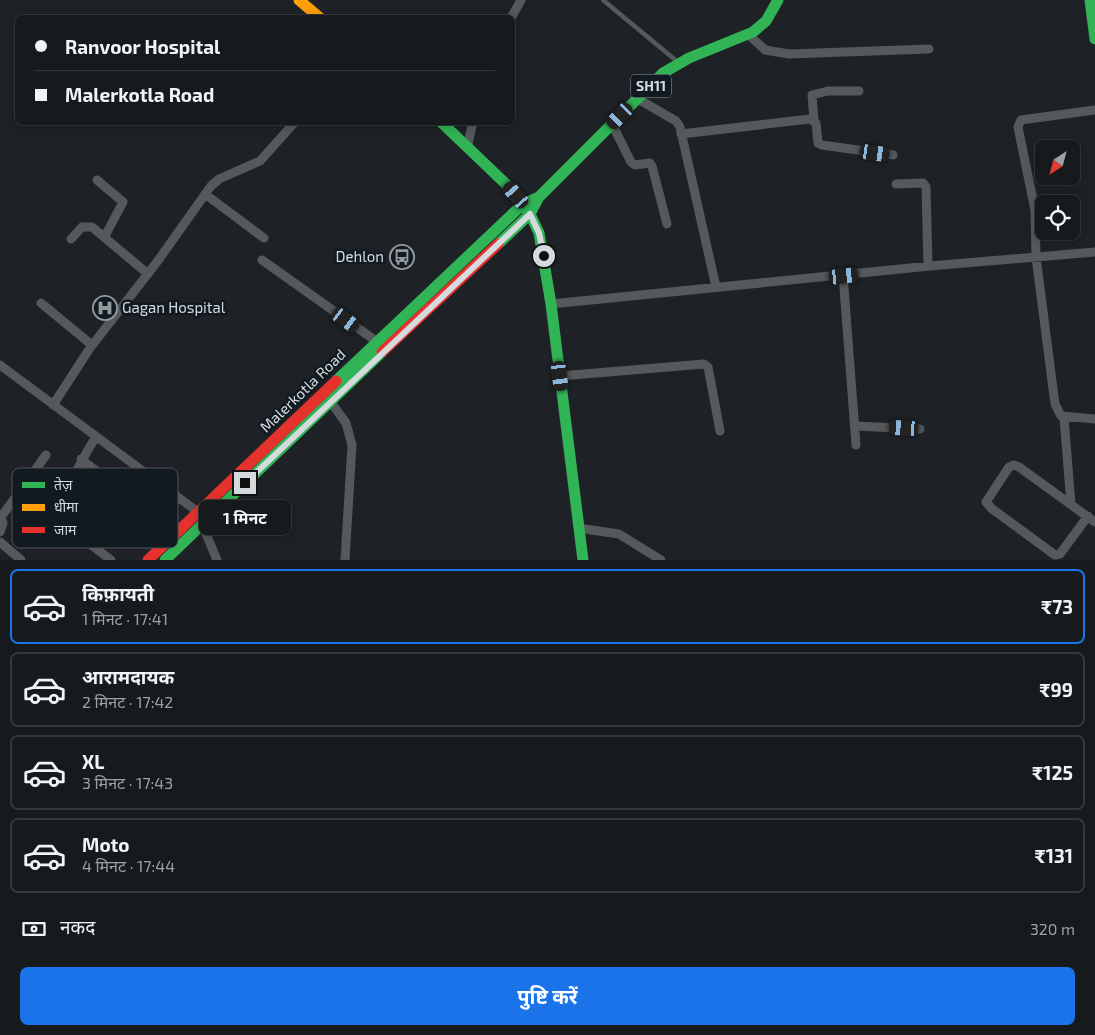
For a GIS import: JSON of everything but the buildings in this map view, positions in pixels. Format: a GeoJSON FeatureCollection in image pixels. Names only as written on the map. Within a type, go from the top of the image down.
{"type":"FeatureCollection","features":[{"type":"Feature","properties":{"kind":"main road"},"geometry":{"type":"LineString","coordinates":[[299,0],[316,15]]}},
{"type":"Feature","properties":{"kind":"main road","name":"SH11"},"geometry":{"type":"LineString","coordinates":[[530,214],[540,197],[663,73],[748,34],[766,21],[778,0]]}},
{"type":"Feature","properties":{"kind":"main road"},"geometry":{"type":"LineString","coordinates":[[1090,0],[1095,39]]}},
{"type":"Feature","properties":{"kind":"main road"},"geometry":{"type":"LineString","coordinates":[[444,125],[508,186],[530,214],[539,233],[551,304],[583,560]]}},
{"type":"Feature","properties":{"kind":"main road","name":"SH11"},"geometry":{"type":"LineString","coordinates":[[523,204],[540,197]]}},
{"type":"Feature","properties":{"kind":"main road","name":"Malerkotla Road"},"geometry":{"type":"LineString","coordinates":[[178,531],[376,341],[523,204]]}},
{"type":"Feature","properties":{"kind":"main road","name":"Malerkotla Road"},"geometry":{"type":"LineString","coordinates":[[178,547],[330,401],[530,214]]}},
{"type":"Feature","properties":{"kind":"main road","name":"Malerkotla Road"},"geometry":{"type":"LineString","coordinates":[[148,560],[160,548]]}},
{"type":"Feature","properties":{"kind":"main road","name":"Malerkotla Road"},"geometry":{"type":"LineString","coordinates":[[165,560],[177,548]]}},
{"type":"Feature","properties":{"kind":"street"},"geometry":{"type":"LineString","coordinates":[[513,15],[521,0]]}},
{"type":"Feature","properties":{"kind":"street"},"geometry":{"type":"LineString","coordinates":[[748,34],[765,50],[789,54],[929,49]]}},
{"type":"Feature","properties":{"kind":"street"},"geometry":{"type":"LineString","coordinates":[[859,91],[828,91],[812,95],[818,142],[822,145],[893,155]]}},
{"type":"Feature","properties":{"kind":"street"},"geometry":{"type":"LineString","coordinates":[[638,99],[676,121],[682,134],[716,287]]}},
{"type":"Feature","properties":{"kind":"street"},"geometry":{"type":"LineString","coordinates":[[1095,110],[1021,120],[1018,123],[1035,210],[1036,257],[1055,404],[1059,414],[1064,418],[1095,419]]}},
{"type":"Feature","properties":{"kind":"street"},"geometry":{"type":"LineString","coordinates":[[682,134],[814,120]]}},
{"type":"Feature","properties":{"kind":"street"},"geometry":{"type":"LineString","coordinates":[[612,124],[631,162],[635,165],[649,163],[652,166],[667,224]]}},
{"type":"Feature","properties":{"kind":"street"},"geometry":{"type":"LineString","coordinates":[[53,405],[92,345],[148,274],[205,194],[219,179],[260,161],[292,125]]}},
{"type":"Feature","properties":{"kind":"street"},"geometry":{"type":"LineString","coordinates":[[467,148],[472,125]]}},
{"type":"Feature","properties":{"kind":"street"},"geometry":{"type":"LineString","coordinates":[[97,180],[123,202],[105,236]]}},
{"type":"Feature","properties":{"kind":"street"},"geometry":{"type":"LineString","coordinates":[[896,184],[923,183],[926,187],[928,266]]}},
{"type":"Feature","properties":{"kind":"street"},"geometry":{"type":"LineString","coordinates":[[205,194],[264,238]]}},
{"type":"Feature","properties":{"kind":"street"},"geometry":{"type":"LineString","coordinates":[[71,239],[79,229],[86,226],[105,236],[148,274]]}},
{"type":"Feature","properties":{"kind":"street"},"geometry":{"type":"LineString","coordinates":[[551,304],[844,276],[928,266],[1095,252]]}},
{"type":"Feature","properties":{"kind":"street"},"geometry":{"type":"LineString","coordinates":[[262,260],[376,341]]}},
{"type":"Feature","properties":{"kind":"street"},"geometry":{"type":"LineString","coordinates":[[844,276],[856,445]]}},
{"type":"Feature","properties":{"kind":"street"},"geometry":{"type":"LineString","coordinates":[[41,304],[92,345]]}},
{"type":"Feature","properties":{"kind":"street"},"geometry":{"type":"LineString","coordinates":[[0,364],[138,468]]}},
{"type":"Feature","properties":{"kind":"street"},"geometry":{"type":"LineString","coordinates":[[560,376],[704,364],[708,368],[720,431]]}},
{"type":"Feature","properties":{"kind":"street"},"geometry":{"type":"LineString","coordinates":[[330,401],[346,423],[352,445],[346,560]]}},
{"type":"Feature","properties":{"kind":"street"},"geometry":{"type":"LineString","coordinates":[[1064,418],[1071,504]]}},
{"type":"Feature","properties":{"kind":"street"},"geometry":{"type":"LineString","coordinates":[[856,426],[920,429]]}},
{"type":"Feature","properties":{"kind":"street"},"geometry":{"type":"LineString","coordinates":[[78,468],[96,437]]}},
{"type":"Feature","properties":{"kind":"street"},"geometry":{"type":"LineString","coordinates":[[36,468],[46,455]]}},
{"type":"Feature","properties":{"kind":"street"},"geometry":{"type":"LineString","coordinates":[[82,459],[94,468]]}},
{"type":"Feature","properties":{"kind":"street"},"geometry":{"type":"LineString","coordinates":[[1014,465],[1071,504],[1091,519],[1060,554],[1055,555],[990,508],[986,502],[1009,467],[1014,465]]}},
{"type":"Feature","properties":{"kind":"street"},"geometry":{"type":"LineString","coordinates":[[178,497],[198,512]]}},
{"type":"Feature","properties":{"kind":"street"},"geometry":{"type":"LineString","coordinates":[[0,532],[3,523],[1,516],[12,501]]}},
{"type":"Feature","properties":{"kind":"street"},"geometry":{"type":"LineString","coordinates":[[202,524],[217,560]]}},
{"type":"Feature","properties":{"kind":"street"},"geometry":{"type":"LineString","coordinates":[[578,528],[619,534],[661,560]]}},
{"type":"Feature","properties":{"kind":"street"},"geometry":{"type":"LineString","coordinates":[[0,542],[21,560]]}},
{"type":"Feature","properties":{"kind":"street"},"geometry":{"type":"LineString","coordinates":[[96,548],[112,560]]}},
{"type":"Feature","properties":{"kind":"lane"},"geometry":{"type":"LineString","coordinates":[[603,0],[680,64]]}},
{"type":"Feature","properties":{"kind":"traffic: fast"},"geometry":{"type":"LineString","coordinates":[[498,244],[530,214],[539,197],[663,73],[689,58],[753,32],[766,21],[778,0]]}},
{"type":"Feature","properties":{"kind":"traffic: fast"},"geometry":{"type":"LineString","coordinates":[[1090,0],[1095,39]]}},
{"type":"Feature","properties":{"kind":"traffic: fast"},"geometry":{"type":"LineString","coordinates":[[444,125],[508,186],[530,214],[539,233],[551,304],[583,560]]}},
{"type":"Feature","properties":{"kind":"traffic: fast"},"geometry":{"type":"LineString","coordinates":[[336,381],[523,204],[539,197]]}},
{"type":"Feature","properties":{"kind":"traffic: fast"},"geometry":{"type":"LineString","coordinates":[[178,548],[382,352]]}},
{"type":"Feature","properties":{"kind":"traffic: fast"},"geometry":{"type":"LineString","coordinates":[[165,560],[178,548]]}},
{"type":"Feature","properties":{"kind":"traffic: slow"},"geometry":{"type":"LineString","coordinates":[[299,0],[316,15]]}},
{"type":"Feature","properties":{"kind":"traffic: jam"},"geometry":{"type":"LineString","coordinates":[[382,352],[498,244]]}},
{"type":"Feature","properties":{"kind":"traffic: jam"},"geometry":{"type":"LineString","coordinates":[[178,531],[336,381]]}},
{"type":"Feature","properties":{"kind":"traffic: jam"},"geometry":{"type":"LineString","coordinates":[[148,560],[161,548]]}},
{"type":"Feature","properties":{"kind":"place","name":"Dehlon"},"geometry":{"type":"Point","coordinates":[402,257]}},
{"type":"Feature","properties":{"kind":"place","name":"Gagan Hospital"},"geometry":{"type":"Point","coordinates":[105,308]}},
{"type":"Feature","properties":{"kind":"route"},"geometry":{"type":"LineString","coordinates":[[245,483],[484,255],[530,214],[539,233],[544,256]]}}]}
